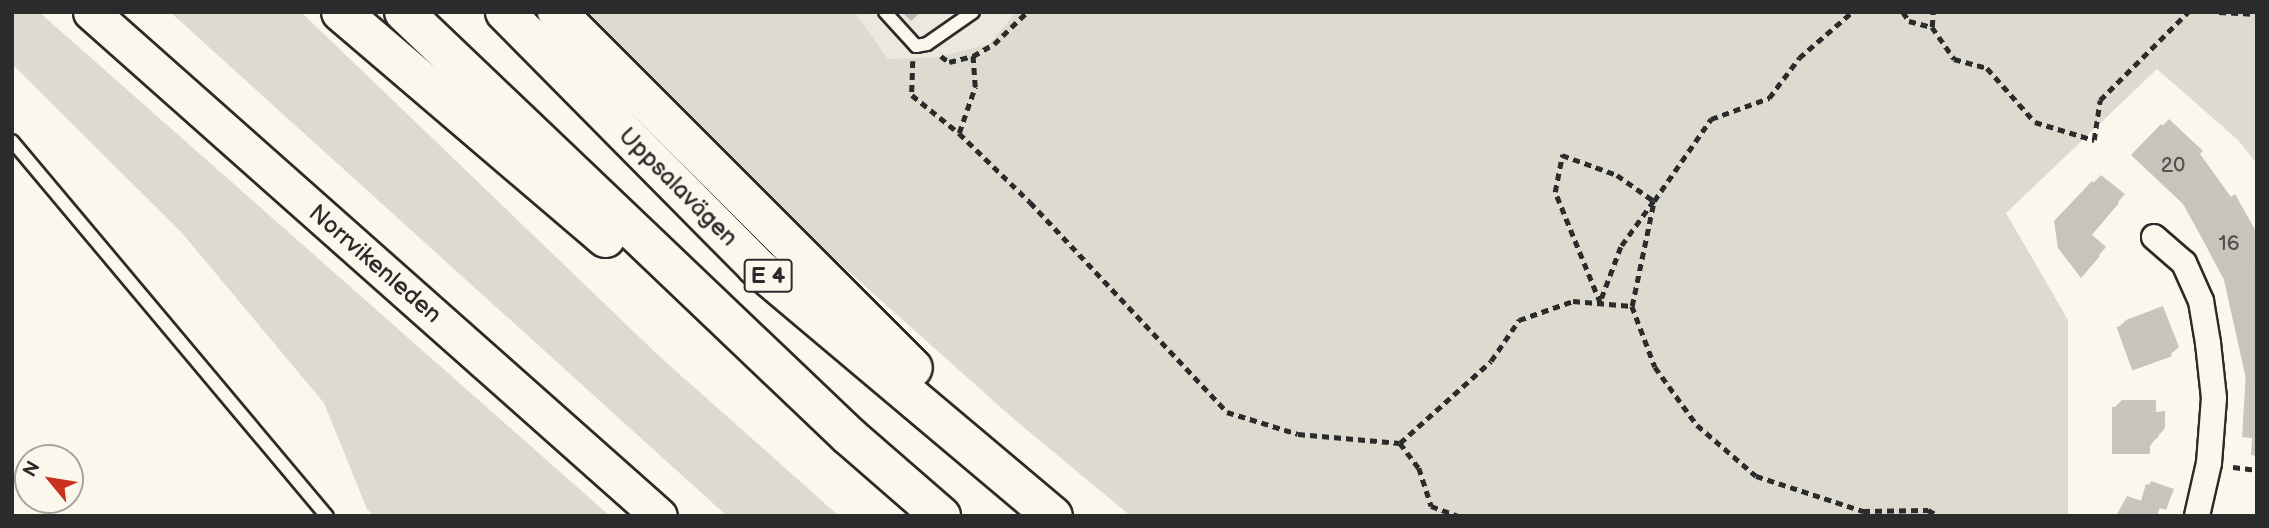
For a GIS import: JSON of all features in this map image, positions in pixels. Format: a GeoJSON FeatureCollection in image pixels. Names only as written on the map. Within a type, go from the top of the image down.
{"type":"FeatureCollection","features":[{"type":"Feature","properties":{"kind":"highway"},"geometry":{"type":"LineString","coordinates":[[341,12],[680,300],[849,436]]}},
{"type":"Feature","properties":{"kind":"highway","name":"E 4"},"geometry":{"type":"LineString","coordinates":[[404,12],[849,436],[941,516]]}},
{"type":"Feature","properties":{"kind":"highway","name":"Uppsalavägen"},"geometry":{"type":"LineString","coordinates":[[505,12],[756,266],[1053,516]]}},
{"type":"Feature","properties":{"kind":"highway"},"geometry":{"type":"LineString","coordinates":[[556,12],[1060,516]]}},
{"type":"Feature","properties":{"kind":"main road","name":"Norrvikenleden"},"geometry":{"type":"LineString","coordinates":[[91,12],[659,516]]}},
{"type":"Feature","properties":{"kind":"street"},"geometry":{"type":"LineString","coordinates":[[2154,237],[2184,263],[2201,301],[2208,343],[2214,398],[2209,464],[2197,516]]}},
{"type":"Feature","properties":{"kind":"lane"},"geometry":{"type":"LineString","coordinates":[[885,12],[922,45],[973,12]]}},
{"type":"Feature","properties":{"kind":"lane"},"geometry":{"type":"LineString","coordinates":[[12,141],[327,516]]}},
{"type":"Feature","properties":{"kind":"path"},"geometry":{"type":"LineString","coordinates":[[1027,12],[994,44],[973,56],[949,62],[922,45],[909,76],[912,95],[959,133],[1227,412],[1298,434],[1401,443],[1491,361],[1519,320],[1573,301],[1632,306]]}},
{"type":"Feature","properties":{"kind":"path"},"geometry":{"type":"LineString","coordinates":[[1600,303],[1621,247],[1711,119],[1769,98],[1799,58],[1852,12]]}},
{"type":"Feature","properties":{"kind":"path"},"geometry":{"type":"LineString","coordinates":[[1903,12],[1909,20],[1932,27]]}},
{"type":"Feature","properties":{"kind":"path"},"geometry":{"type":"LineString","coordinates":[[1933,12],[1932,27],[1954,59],[1987,68],[2035,122],[2094,140],[2100,100],[2188,12]]}},
{"type":"Feature","properties":{"kind":"path"},"geometry":{"type":"LineString","coordinates":[[2219,12],[2253,15]]}},
{"type":"Feature","properties":{"kind":"path"},"geometry":{"type":"LineString","coordinates":[[959,133],[975,87],[973,56]]}},
{"type":"Feature","properties":{"kind":"path"},"geometry":{"type":"LineString","coordinates":[[1600,303],[1555,192],[1562,155],[1617,175],[1654,201]]}},
{"type":"Feature","properties":{"kind":"path"},"geometry":{"type":"LineString","coordinates":[[1654,201],[1632,306],[1654,367],[1698,425],[1756,476],[1863,511],[1928,510],[1939,516]]}},
{"type":"Feature","properties":{"kind":"path"},"geometry":{"type":"LineString","coordinates":[[1401,443],[1419,468],[1431,506],[1459,516]]}},
{"type":"Feature","properties":{"kind":"shaded area"},"geometry":{"type":"Polygon","coordinates":[[[12,12],[39,12],[610,516],[374,516],[367,509],[324,403],[182,233],[12,64],[12,12]]]}},
{"type":"Feature","properties":{"kind":"shaded area"},"geometry":{"type":"Polygon","coordinates":[[[170,12],[301,12],[659,356],[839,516],[727,516],[170,12]]]}},
{"type":"Feature","properties":{"kind":"shaded area"},"geometry":{"type":"Polygon","coordinates":[[[586,12],[855,12],[888,59],[938,57],[989,44],[1016,12],[2257,12],[2257,164],[2238,140],[2157,69],[2006,213],[2068,320],[2068,516],[1131,516],[1016,421],[764,196],[586,12]]]}},
{"type":"Feature","properties":{"kind":"shaded area"},"geometry":{"type":"Polygon","coordinates":[[[855,12],[1016,12],[989,44],[938,57],[888,59],[855,12]]]}},
{"type":"Feature","properties":{"kind":"building"},"geometry":{"type":"Polygon","coordinates":[[[2161,124],[2197,159],[2195,162],[2224,202],[2228,199],[2253,245],[2249,247],[2257,270],[2257,387],[2248,388],[2224,280],[2204,242],[2183,204],[2131,155],[2161,124]]]}},
{"type":"Feature","properties":{"kind":"building"},"geometry":{"type":"Polygon","coordinates":[[[2092,181],[2119,203],[2085,243],[2100,256],[2081,278],[2058,248],[2054,221],[2092,181]]]}},
{"type":"Feature","properties":{"kind":"building"},"geometry":{"type":"Polygon","coordinates":[[[2156,313],[2172,356],[2132,371],[2117,327],[2156,313]]]}},
{"type":"Feature","properties":{"kind":"building"},"geometry":{"type":"Polygon","coordinates":[[[2112,407],[2149,407],[2149,418],[2158,418],[2158,438],[2150,438],[2150,454],[2112,454],[2112,407]]]}},
{"type":"Feature","properties":{"kind":"building"},"geometry":{"type":"Polygon","coordinates":[[[2146,484],[2172,492],[2166,510],[2140,502],[2146,484]]]}}]}
